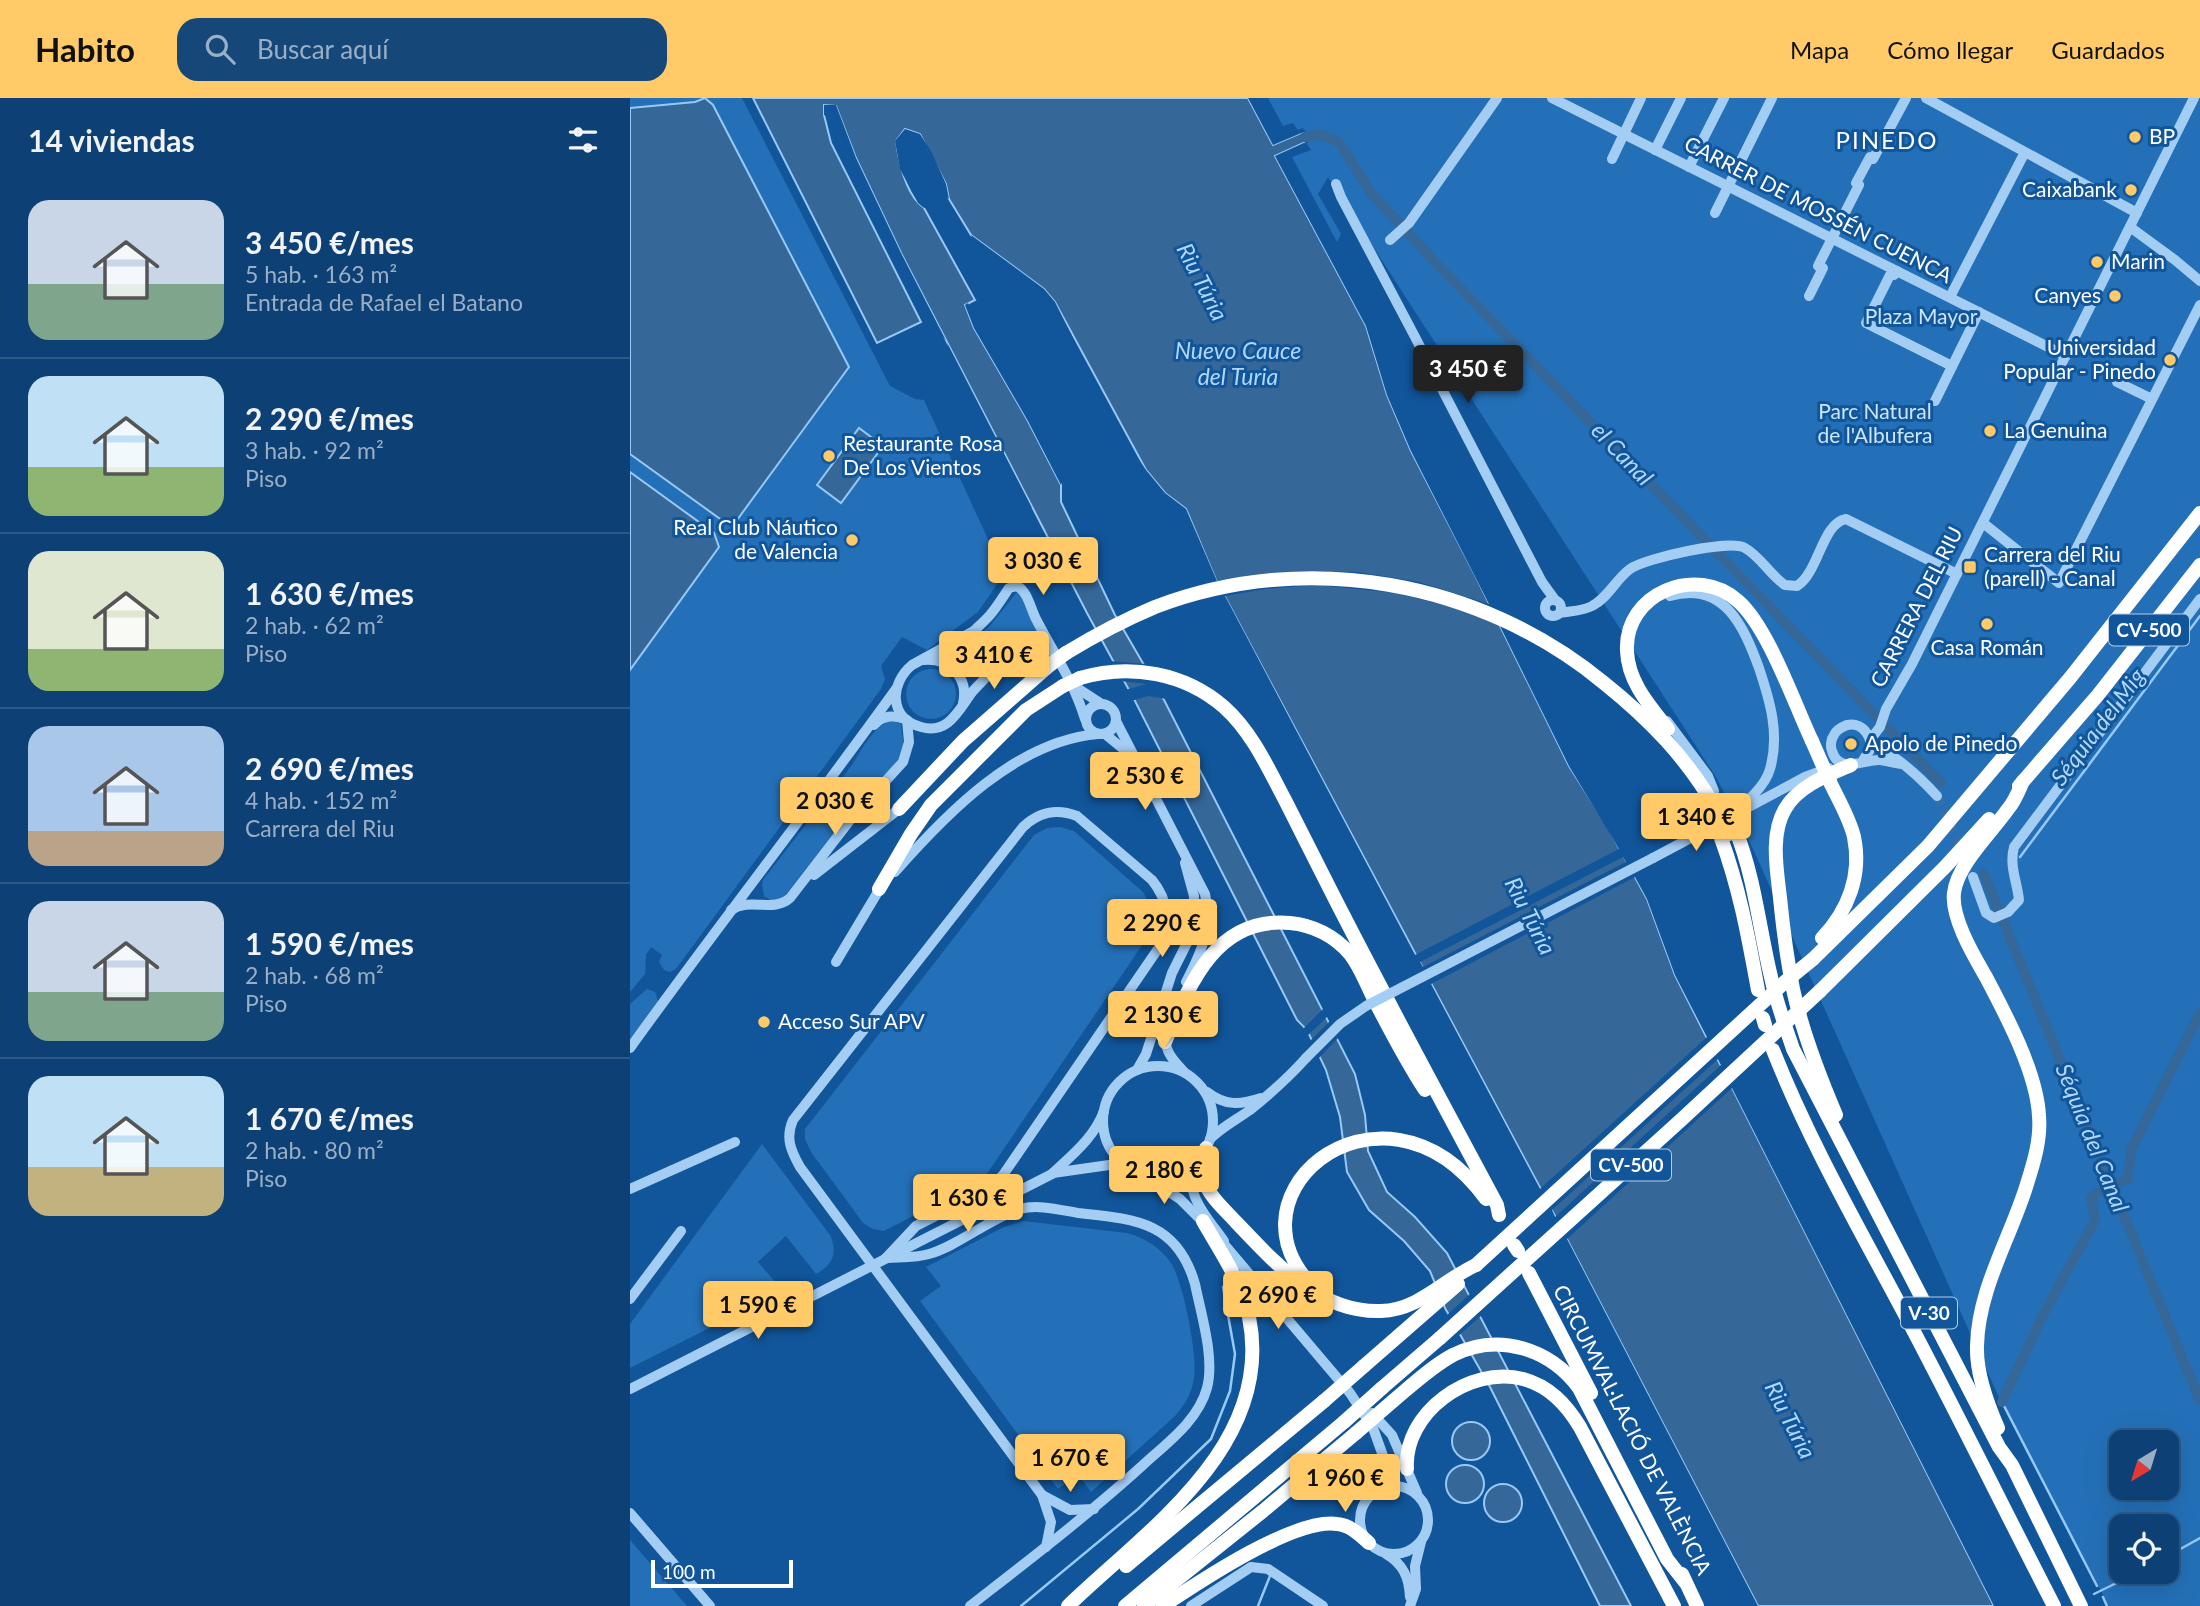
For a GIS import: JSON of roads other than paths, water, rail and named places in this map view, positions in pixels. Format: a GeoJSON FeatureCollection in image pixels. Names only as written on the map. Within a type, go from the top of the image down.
{"type":"FeatureCollection","features":[{"type":"Feature","properties":{"kind":"highway","name":"CV-500"},"geometry":{"type":"LineString","coordinates":[[1423,1306],[1460,1272],[1475,1265],[1786,981],[1928,846],[2070,678],[2200,513]]}},
{"type":"Feature","properties":{"kind":"highway","name":"CV-500"},"geometry":{"type":"LineString","coordinates":[[1125,1606],[1440,1338],[1820,991],[1945,867],[2023,781],[2098,695],[2200,565]]}},
{"type":"Feature","properties":{"kind":"highway"},"geometry":{"type":"LineString","coordinates":[[899,809],[963,741],[1057,657],[1134,617],[1179,599],[1228,587],[1287,579],[1336,579],[1377,583],[1459,601],[1506,620],[1562,651],[1613,690],[1716,809],[1727,831],[1758,990]]}},
{"type":"Feature","properties":{"kind":"highway"},"geometry":{"type":"LineString","coordinates":[[1716,809],[1714,791],[1649,705],[1630,670],[1627,651],[1630,629],[1640,610],[1660,592],[1681,584],[1703,584],[1721,589],[1744,607],[1763,634],[1854,837],[1856,871],[1847,903],[1812,954]]}},
{"type":"Feature","properties":{"kind":"highway"},"geometry":{"type":"LineString","coordinates":[[879,889],[911,834],[938,797],[1026,710],[1049,693],[1112,671],[1143,672],[1166,676],[1198,689],[1225,708],[1262,755],[1421,1065],[1497,1205],[1501,1219],[1470,1179],[1448,1159],[1418,1145],[1378,1139],[1358,1141],[1333,1149],[1309,1168],[1296,1185],[1289,1204],[1286,1225],[1289,1248],[1301,1273],[1308,1283],[1329,1300]]}},
{"type":"Feature","properties":{"kind":"highway"},"geometry":{"type":"LineString","coordinates":[[1850,1160],[1844,1132],[1823,1083],[1793,990],[1783,928],[1776,852],[1785,808],[1822,778],[1852,763]]}},
{"type":"Feature","properties":{"kind":"highway"},"geometry":{"type":"LineString","coordinates":[[2012,1465],[1982,1382],[1977,1347],[1982,1310],[2033,1164],[2039,1137],[2039,1115],[2035,1092],[2022,1053],[1970,948],[1960,923],[1954,893],[1963,870],[2010,807],[2023,781]]}},
{"type":"Feature","properties":{"kind":"highway","name":"V-30"},"geometry":{"type":"LineString","coordinates":[[1727,831],[1748,862],[1779,1009],[1793,1049],[1999,1447],[2012,1465],[2081,1606]]}},
{"type":"Feature","properties":{"kind":"highway"},"geometry":{"type":"LineString","coordinates":[[1165,1042],[1203,964],[1219,945],[1240,931],[1264,924],[1293,923],[1317,929],[1349,953],[1407,1063],[1475,1163]]}},
{"type":"Feature","properties":{"kind":"highway","name":"V-30"},"geometry":{"type":"LineString","coordinates":[[1773,1050],[1825,1164],[2054,1606]]}},
{"type":"Feature","properties":{"kind":"highway"},"geometry":{"type":"LineString","coordinates":[[1205,1148],[1203,1175],[1212,1194],[1276,1262],[1310,1290],[1355,1309],[1381,1311],[1423,1306]]}},
{"type":"Feature","properties":{"kind":"highway"},"geometry":{"type":"LineString","coordinates":[[1068,1606],[1177,1505],[1218,1457],[1237,1423],[1248,1389],[1253,1350],[1249,1316],[1236,1278],[1203,1221]]}},
{"type":"Feature","properties":{"kind":"highway","name":"CIRCUMVAL·LACIÓ DE VALÈNCIA"},"geometry":{"type":"LineString","coordinates":[[1529,1273],[1675,1556],[1697,1606]]}},
{"type":"Feature","properties":{"kind":"highway"},"geometry":{"type":"LineString","coordinates":[[1077,1606],[1324,1401],[1364,1366],[1423,1306]]}},
{"type":"Feature","properties":{"kind":"highway"},"geometry":{"type":"LineString","coordinates":[[1144,1606],[1232,1537],[1434,1367],[1462,1351],[1491,1345],[1511,1346],[1541,1355],[1558,1365],[1571,1379],[1586,1401],[1667,1559],[1685,1582]]}},
{"type":"Feature","properties":{"kind":"highway","name":"CIRCUMVAL·LACIÓ DE VALÈNCIA"},"geometry":{"type":"LineString","coordinates":[[1407,1469],[1409,1444],[1420,1421],[1447,1396],[1477,1380],[1508,1377],[1524,1380],[1549,1391],[1573,1415],[1674,1606]]}},
{"type":"Feature","properties":{"kind":"highway"},"geometry":{"type":"LineString","coordinates":[[1163,1606],[1257,1549],[1316,1526],[1332,1523],[1349,1527],[1368,1543]]}},
{"type":"Feature","properties":{"kind":"street"},"geometry":{"type":"LineString","coordinates":[[1393,238],[1409,223],[1497,98]]}},
{"type":"Feature","properties":{"kind":"street","name":"CARRER DE MOSSÉN CUENCA"},"geometry":{"type":"LineString","coordinates":[[1552,98],[2066,356]]}},
{"type":"Feature","properties":{"kind":"street"},"geometry":{"type":"LineString","coordinates":[[1612,159],[1641,98]]}},
{"type":"Feature","properties":{"kind":"street"},"geometry":{"type":"LineString","coordinates":[[1655,150],[1681,98]]}},
{"type":"Feature","properties":{"kind":"street"},"geometry":{"type":"LineString","coordinates":[[1689,167],[1724,98]]}},
{"type":"Feature","properties":{"kind":"street"},"geometry":{"type":"LineString","coordinates":[[1715,213],[1772,98]]}},
{"type":"Feature","properties":{"kind":"street"},"geometry":{"type":"LineString","coordinates":[[1809,296],[1823,268],[1818,265],[1859,185],[1856,183],[1870,157],[1873,159],[1906,98]]}},
{"type":"Feature","properties":{"kind":"street"},"geometry":{"type":"LineString","coordinates":[[1926,98],[2137,214]]}},
{"type":"Feature","properties":{"kind":"street","name":"CARRERA DEL RIU"},"geometry":{"type":"LineString","coordinates":[[1871,741],[1877,724],[1983,523],[2194,98]]}},
{"type":"Feature","properties":{"kind":"street"},"geometry":{"type":"LineString","coordinates":[[1950,298],[2024,154]]}},
{"type":"Feature","properties":{"kind":"street"},"geometry":{"type":"LineString","coordinates":[[1336,184],[1340,198],[1556,605],[1580,609],[1591,607],[1632,567],[1652,558],[1727,546],[1746,549],[1777,580],[1785,585],[1797,586],[1807,577],[1835,524],[1846,519],[1957,574]]}},
{"type":"Feature","properties":{"kind":"street"},"geometry":{"type":"LineString","coordinates":[[2130,227],[2200,281]]}},
{"type":"Feature","properties":{"kind":"street"},"geometry":{"type":"LineString","coordinates":[[1897,271],[1890,275],[1866,323],[1952,366]]}},
{"type":"Feature","properties":{"kind":"street"},"geometry":{"type":"LineString","coordinates":[[2117,382],[2152,399],[2200,305]]}},
{"type":"Feature","properties":{"kind":"street"},"geometry":{"type":"LineString","coordinates":[[1935,401],[1979,312]]}},
{"type":"Feature","properties":{"kind":"street","name":"CARRERA DEL RIU"},"geometry":{"type":"LineString","coordinates":[[1983,523],[2059,583],[2152,399]]}},
{"type":"Feature","properties":{"kind":"street"},"geometry":{"type":"LineString","coordinates":[[962,706],[965,691],[954,669],[959,647],[993,612],[1009,587],[1017,586],[1025,592],[1036,619],[1072,683],[1091,730],[1121,746],[1136,761]]}},
{"type":"Feature","properties":{"kind":"street"},"geometry":{"type":"LineString","coordinates":[[1714,791],[1708,776],[1643,686],[1633,658],[1634,634],[1641,619],[1656,603],[1676,594],[1699,594],[1713,598],[1735,616],[1752,648],[1774,719],[1775,745],[1769,772],[1727,831]]}},
{"type":"Feature","properties":{"kind":"street"},"geometry":{"type":"LineString","coordinates":[[1973,877],[1986,913],[1994,918],[2008,912],[2019,900],[2010,861],[2014,847],[2200,599]]}},
{"type":"Feature","properties":{"kind":"street"},"geometry":{"type":"LineString","coordinates":[[851,753],[896,689],[904,672],[972,632]]}},
{"type":"Feature","properties":{"kind":"street"},"geometry":{"type":"LineString","coordinates":[[630,1048],[757,874],[879,720],[888,717],[906,720],[919,727],[936,728],[952,721],[1000,659],[1012,648],[1027,641],[1039,643],[1057,657]]}},
{"type":"Feature","properties":{"kind":"street"},"geometry":{"type":"LineString","coordinates":[[921,660],[936,660],[954,669],[977,670],[1000,659]]}},
{"type":"Feature","properties":{"kind":"street"},"geometry":{"type":"LineString","coordinates":[[1072,683],[1100,703],[1111,707],[1205,894],[1208,922],[1202,951],[1168,1021],[1165,1042],[1171,1058],[1202,1088],[1220,1101],[1234,1104],[1265,1097]]}},
{"type":"Feature","properties":{"kind":"street"},"geometry":{"type":"LineString","coordinates":[[729,911],[742,904],[778,905],[786,902],[851,819],[903,762],[909,743],[906,720],[897,706],[896,689]]}},
{"type":"Feature","properties":{"kind":"street"},"geometry":{"type":"LineString","coordinates":[[1085,719],[1088,710],[1100,703]]}},
{"type":"Feature","properties":{"kind":"street"},"geometry":{"type":"LineString","coordinates":[[836,962],[879,889],[940,821],[987,783],[1017,764],[1077,737],[1102,734],[1112,729],[1116,721]]}},
{"type":"Feature","properties":{"kind":"street"},"geometry":{"type":"LineString","coordinates":[[1871,741],[1869,753],[1852,763],[1835,757],[1831,748],[1833,735],[1837,730],[1847,725],[1860,727],[1877,724]]}},
{"type":"Feature","properties":{"kind":"street"},"geometry":{"type":"LineString","coordinates":[[1860,727],[1871,741],[1922,780],[1937,796]]}},
{"type":"Feature","properties":{"kind":"street"},"geometry":{"type":"LineString","coordinates":[[1052,1174],[1116,1164],[1151,1175],[1182,1171],[1217,1132],[1265,1097],[1339,1024],[1366,1006],[1653,858],[1727,831],[1805,777],[1831,748]]}},
{"type":"Feature","properties":{"kind":"street"},"geometry":{"type":"LineString","coordinates":[[1805,777],[1852,763],[1878,760],[1902,764]]}},
{"type":"Feature","properties":{"kind":"street"},"geometry":{"type":"LineString","coordinates":[[796,891],[829,861],[899,809]]}},
{"type":"Feature","properties":{"kind":"street"},"geometry":{"type":"LineString","coordinates":[[886,1258],[916,1226],[997,1182],[1160,946],[1168,919],[1159,888],[1077,817],[1067,813],[1047,812],[1023,827],[790,1128],[793,1154],[1042,1495],[1051,1522],[1046,1547]]}},
{"type":"Feature","properties":{"kind":"street"},"geometry":{"type":"LineString","coordinates":[[1138,1070],[1146,1054],[1172,973],[1190,939],[1194,923],[1193,887],[1181,849]]}},
{"type":"Feature","properties":{"kind":"street"},"geometry":{"type":"LineString","coordinates":[[757,874],[755,891],[767,904]]}},
{"type":"Feature","properties":{"kind":"street"},"geometry":{"type":"LineString","coordinates":[[630,1389],[1052,1174],[1095,1130],[1107,1101],[1119,1082],[1138,1070],[1167,1066],[1185,1073]]}},
{"type":"Feature","properties":{"kind":"street"},"geometry":{"type":"LineString","coordinates":[[1202,1088],[1212,1108],[1213,1129],[1192,1172],[1191,1188],[1230,1250]]}},
{"type":"Feature","properties":{"kind":"street"},"geometry":{"type":"LineString","coordinates":[[1104,1111],[1103,1123],[1109,1145],[1115,1155],[1180,1199],[1203,1221],[1350,1393],[1373,1428],[1384,1454],[1385,1475],[1364,1504],[1361,1528],[1368,1543],[1396,1561],[1405,1571],[1410,1605]]}},
{"type":"Feature","properties":{"kind":"street"},"geometry":{"type":"LineString","coordinates":[[630,1189],[735,1142]]}},
{"type":"Feature","properties":{"kind":"street"},"geometry":{"type":"LineString","coordinates":[[886,1258],[929,1254],[1014,1211],[1035,1207],[1139,1221],[1163,1232],[1180,1249],[1192,1270],[1209,1357],[1207,1390],[1198,1411],[1095,1509],[970,1606]]}},
{"type":"Feature","properties":{"kind":"street"},"geometry":{"type":"LineString","coordinates":[[630,1299],[681,1231]]}},
{"type":"Feature","properties":{"kind":"street"},"geometry":{"type":"LineString","coordinates":[[1350,1393],[1387,1427],[1427,1513],[1428,1521],[1415,1566],[1416,1589],[1410,1605]]}},
{"type":"Feature","properties":{"kind":"street"},"geometry":{"type":"LineString","coordinates":[[1374,1492],[1397,1486],[1419,1497]]}},
{"type":"Feature","properties":{"kind":"street"},"geometry":{"type":"LineString","coordinates":[[1042,1495],[1070,1510],[1095,1509]]}},
{"type":"Feature","properties":{"kind":"street"},"geometry":{"type":"LineString","coordinates":[[630,1513],[710,1606]]}},
{"type":"Feature","properties":{"kind":"street"},"geometry":{"type":"LineString","coordinates":[[1383,1552],[1405,1552],[1423,1538]]}},
{"type":"Feature","properties":{"kind":"street"},"geometry":{"type":"LineString","coordinates":[[1191,1606],[1251,1567],[1259,1566],[1268,1569],[1323,1606]]}},
{"type":"Feature","properties":{"kind":"water"},"geometry":{"type":"Polygon","coordinates":[[[705,98],[713,105],[849,367],[737,520],[723,521],[630,454],[630,108],[695,102],[705,98]]]}},
{"type":"Feature","properties":{"kind":"water","name":"Nuevo Cauce del Turia"},"geometry":{"type":"Polygon","coordinates":[[[753,98],[1248,98],[1273,145],[1303,132],[1306,142],[1275,156],[1366,326],[1387,395],[1411,451],[1569,766],[1607,826],[1647,899],[1675,975],[1994,1606],[1758,1606],[1544,1195],[1216,580],[1186,509],[1165,493],[1146,470],[1055,302],[1044,289],[971,235],[949,199],[946,184],[920,134],[905,129],[896,141],[901,168],[912,195],[924,208],[975,300],[965,305],[974,328],[1028,421],[1061,485],[1061,502],[1115,615],[1162,696],[1355,1074],[1365,1115],[1368,1151],[1387,1192],[1415,1217],[1447,1253],[1631,1606],[1600,1606],[1490,1387],[1445,1308],[1430,1271],[1404,1241],[1369,1210],[1347,1172],[1340,1117],[1326,1070],[1307,1030],[1297,1020],[1135,701],[901,253],[856,158],[836,106],[824,105],[831,143],[921,322],[877,343],[753,98]]]}},
{"type":"Feature","properties":{"kind":"water"},"geometry":{"type":"Polygon","coordinates":[[[859,428],[883,446],[841,503],[817,485],[859,428]]]}},
{"type":"Feature","properties":{"kind":"water"},"geometry":{"type":"Polygon","coordinates":[[[630,472],[714,533],[719,547],[630,670],[630,472]]]}},
{"type":"Feature","properties":{"kind":"water"},"geometry":{"type":"Polygon","coordinates":[[[1471,1422],[1485,1427],[1490,1441],[1485,1455],[1471,1460],[1457,1455],[1452,1441],[1457,1427],[1471,1422]]]}},
{"type":"Feature","properties":{"kind":"water"},"geometry":{"type":"Polygon","coordinates":[[[1465,1465],[1479,1470],[1484,1484],[1479,1498],[1465,1503],[1451,1498],[1446,1484],[1451,1470],[1465,1465]]]}},
{"type":"Feature","properties":{"kind":"water"},"geometry":{"type":"Polygon","coordinates":[[[1503,1484],[1517,1489],[1522,1503],[1517,1517],[1503,1522],[1489,1517],[1484,1503],[1489,1489],[1503,1484]]]}},
{"type":"Feature","properties":{"kind":"waterway","name":"el Canal"},"geometry":{"type":"LineString","coordinates":[[1305,137],[1319,134],[1339,142],[1371,193],[1432,259],[1941,783]]}},
{"type":"Feature","properties":{"kind":"waterway","name":"Séquia del Mig"},"geometry":{"type":"LineString","coordinates":[[2020,857],[2200,616]]}},
{"type":"Feature","properties":{"kind":"waterway","name":"Séquia del Canal"},"geometry":{"type":"LineString","coordinates":[[1984,874],[2200,1401]]}},
{"type":"Feature","properties":{"kind":"waterway"},"geometry":{"type":"LineString","coordinates":[[2104,1190],[2128,1179],[2131,1150],[2200,1013]]}},
{"type":"Feature","properties":{"kind":"waterway"},"geometry":{"type":"LineString","coordinates":[[2002,1402],[2043,1315],[2095,1220],[2091,1198],[2099,1192]]}},
{"type":"Feature","properties":{"kind":"waterway"},"geometry":{"type":"LineString","coordinates":[[1021,1606],[1138,1509],[1211,1439],[1230,1391],[1235,1354],[1223,1287]]}},
{"type":"Feature","properties":{"kind":"waterway"},"geometry":{"type":"LineString","coordinates":[[2002,1402],[2097,1586]]}},
{"type":"Feature","properties":{"kind":"waterway"},"geometry":{"type":"LineString","coordinates":[[2179,1550],[2200,1538]]}},
{"type":"Feature","properties":{"kind":"waterway"},"geometry":{"type":"LineString","coordinates":[[1258,1606],[1270,1576]]}},
{"type":"Feature","properties":{"kind":"waterway"},"geometry":{"type":"LineString","coordinates":[[2094,1594],[2114,1584]]}},
{"type":"Feature","properties":{"kind":"waterway"},"geometry":{"type":"LineString","coordinates":[[2103,1597],[2107,1606]]}},
{"type":"Feature","properties":{"kind":"tunnel"},"geometry":{"type":"LineString","coordinates":[[1937,796],[1963,853]]}},
{"type":"Feature","properties":{"kind":"place","name":"BP"},"geometry":{"type":"Point","coordinates":[2135,137]}},
{"type":"Feature","properties":{"kind":"place","name":"Caixabank"},"geometry":{"type":"Point","coordinates":[2131,190]}},
{"type":"Feature","properties":{"kind":"place","name":"Marin"},"geometry":{"type":"Point","coordinates":[2097,262]}},
{"type":"Feature","properties":{"kind":"place","name":"Canyes"},"geometry":{"type":"Point","coordinates":[2115,296]}},
{"type":"Feature","properties":{"kind":"place","name":"Universidad Popular - Pinedo"},"geometry":{"type":"Point","coordinates":[2170,360]}},
{"type":"Feature","properties":{"kind":"place","name":"La Genuina"},"geometry":{"type":"Point","coordinates":[1990,431]}},
{"type":"Feature","properties":{"kind":"place","name":"Restaurante Rosa De Los Vientos"},"geometry":{"type":"Point","coordinates":[829,456]}},
{"type":"Feature","properties":{"kind":"place","name":"Real Club Náutico de Valencia"},"geometry":{"type":"Point","coordinates":[852,540]}},
{"type":"Feature","properties":{"kind":"place","name":"Carrera del Riu (parell) - Canal"},"geometry":{"type":"Point","coordinates":[1970,567]}},
{"type":"Feature","properties":{"kind":"place","name":"Casa Román"},"geometry":{"type":"Point","coordinates":[1987,624]}},
{"type":"Feature","properties":{"kind":"place","name":"Apolo de Pinedo"},"geometry":{"type":"Point","coordinates":[1851,744]}},
{"type":"Feature","properties":{"kind":"place","name":"Acceso Sur APV"},"geometry":{"type":"Point","coordinates":[764,1022]}},
{"type":"Feature","properties":{"kind":"district","name":"PINEDO"},"geometry":{"type":"Point","coordinates":[1887,141]}},
{"type":"Feature","properties":{"kind":"water label","name":"Riu Túria"},"geometry":{"type":"Point","coordinates":[1202,282]}},
{"type":"Feature","properties":{"kind":"water label","name":"Riu Túria"},"geometry":{"type":"Point","coordinates":[1530,916]}},
{"type":"Feature","properties":{"kind":"water label","name":"Riu Túria"},"geometry":{"type":"Point","coordinates":[1790,1420]}},
{"type":"Feature","properties":{"kind":"park label","name":"Plaza Mayor"},"geometry":{"type":"Point","coordinates":[1921,317]}},
{"type":"Feature","properties":{"kind":"park label","name":"Parc Natural de l'Albufera"},"geometry":{"type":"Point","coordinates":[1875,424]}}]}
